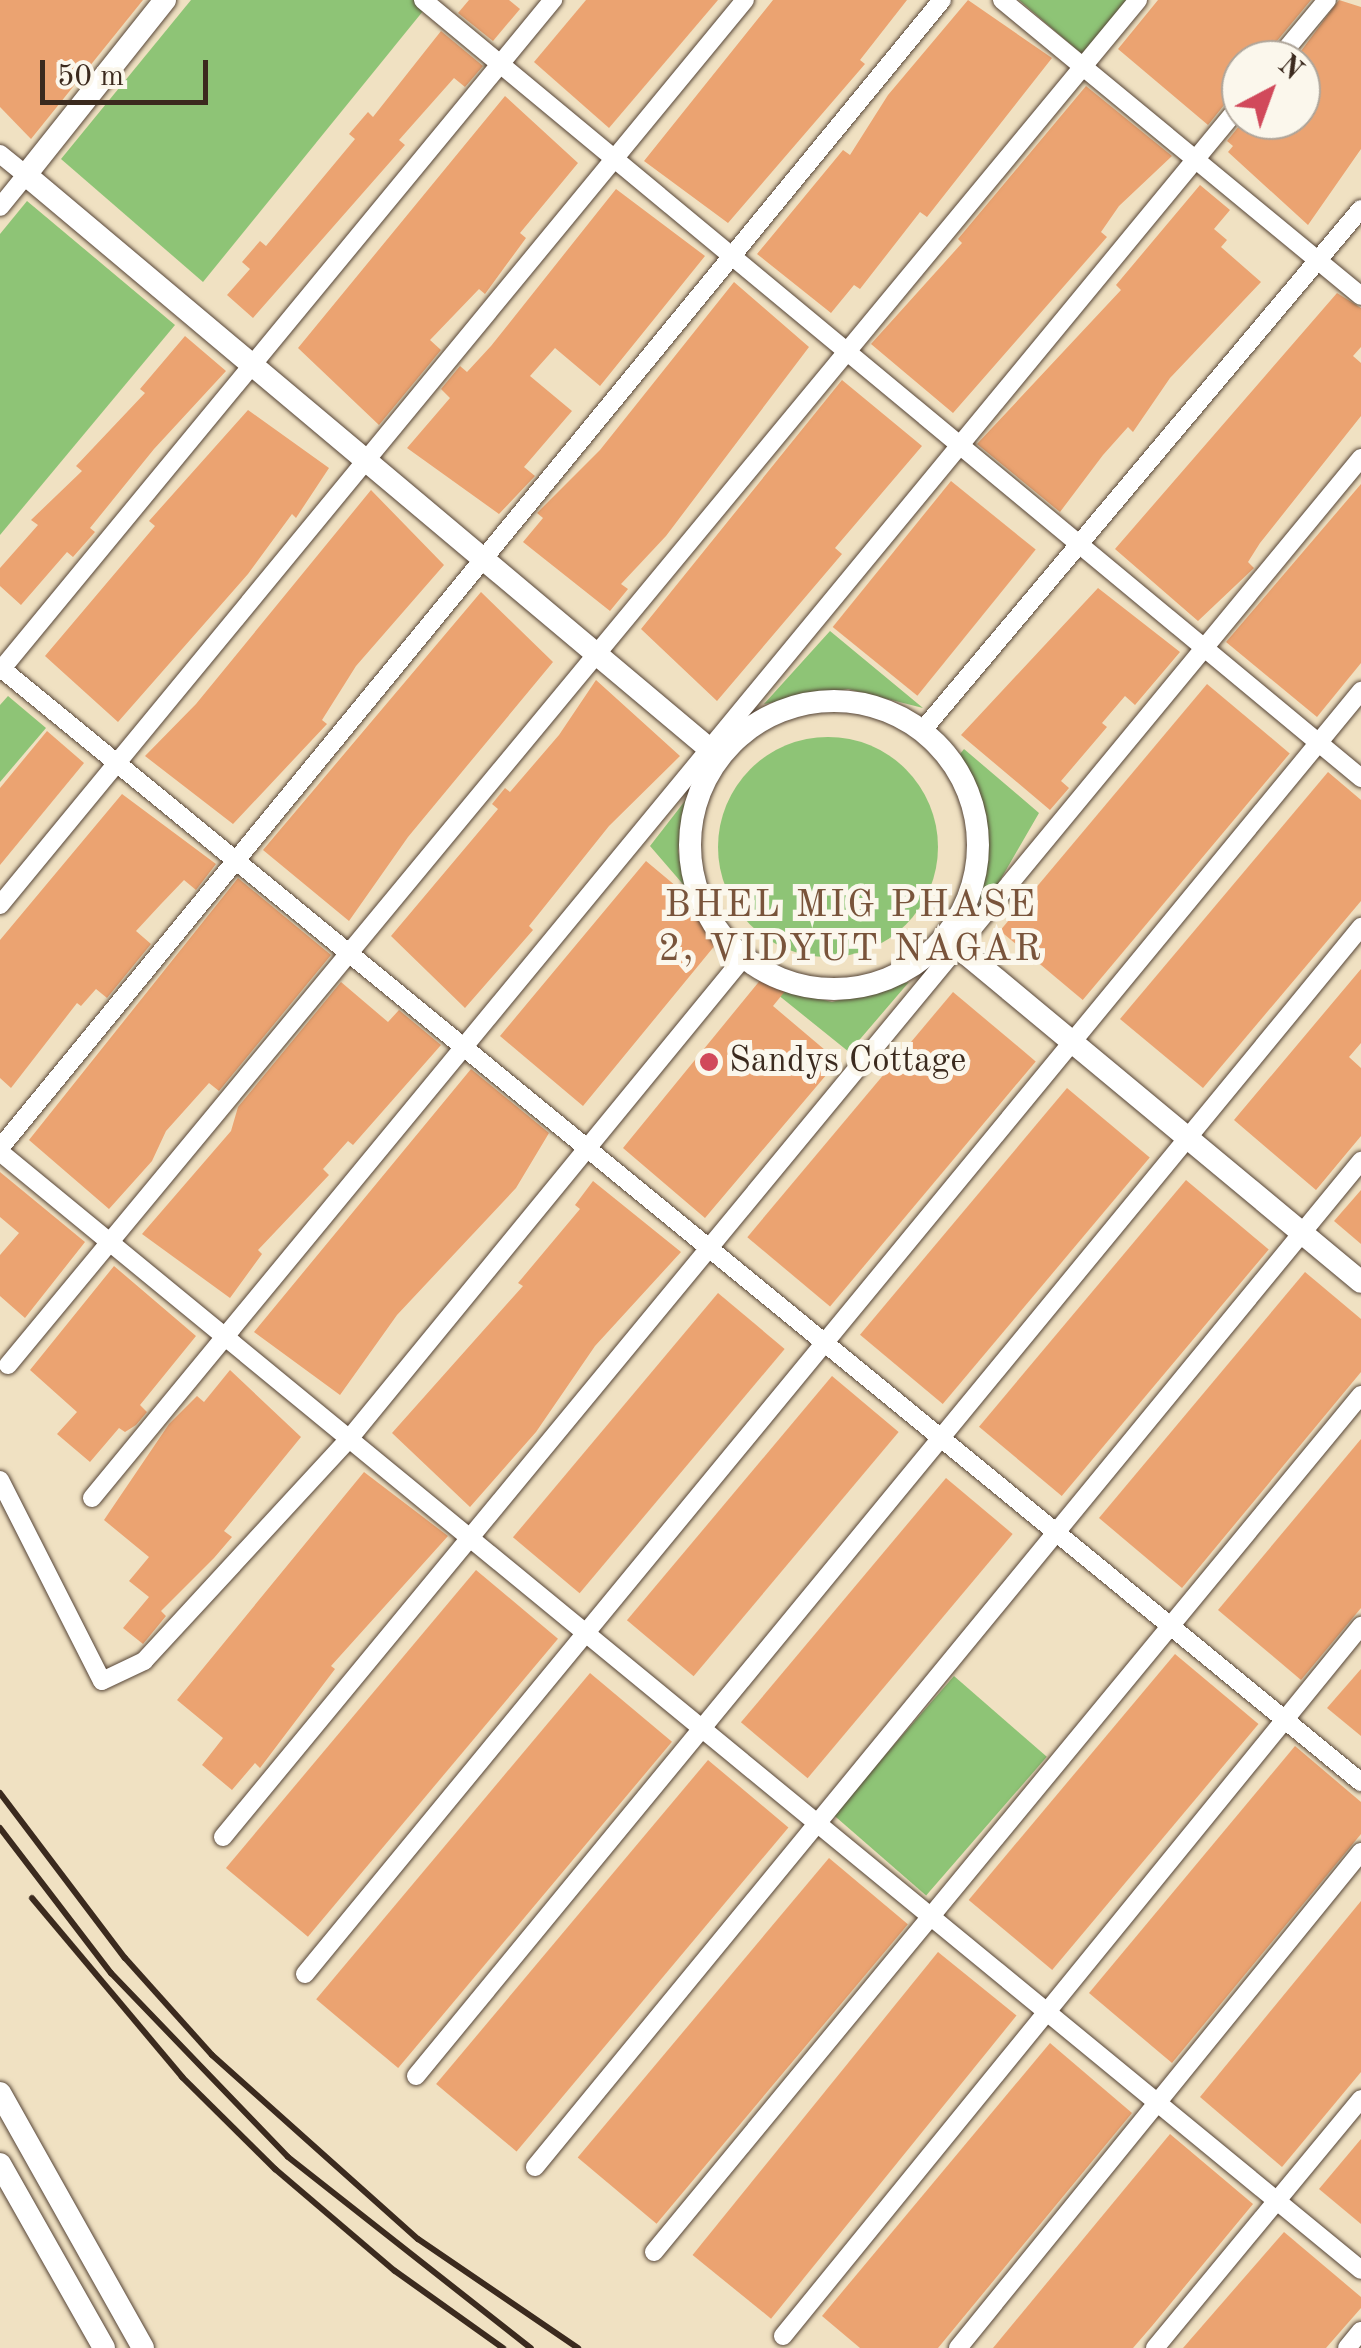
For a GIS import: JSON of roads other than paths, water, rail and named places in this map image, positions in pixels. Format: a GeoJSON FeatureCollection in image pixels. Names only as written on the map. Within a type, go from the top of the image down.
{"type":"FeatureCollection","features":[{"type":"Feature","properties":{"kind":"street"},"geometry":{"type":"LineString","coordinates":[[0,207],[165,0]]}},
{"type":"Feature","properties":{"kind":"street"},"geometry":{"type":"LineString","coordinates":[[423,0],[1361,778]]}},
{"type":"Feature","properties":{"kind":"street"},"geometry":{"type":"LineString","coordinates":[[553,0],[1,670],[1361,1782]]}},
{"type":"Feature","properties":{"kind":"street"},"geometry":{"type":"LineString","coordinates":[[0,905],[744,0]]}},
{"type":"Feature","properties":{"kind":"street"},"geometry":{"type":"LineString","coordinates":[[942,0],[0,1150],[1361,2270]]}},
{"type":"Feature","properties":{"kind":"street"},"geometry":{"type":"LineString","coordinates":[[1002,0],[1361,296]]}},
{"type":"Feature","properties":{"kind":"street"},"geometry":{"type":"LineString","coordinates":[[8,1364],[1138,0]]}},
{"type":"Feature","properties":{"kind":"street"},"geometry":{"type":"LineString","coordinates":[[1293,40],[1326,0]]}},
{"type":"Feature","properties":{"kind":"street"},"geometry":{"type":"LineString","coordinates":[[92,1498],[464,1046],[714,752],[960,444],[1221,128]]}},
{"type":"Feature","properties":{"kind":"street"},"geometry":{"type":"LineString","coordinates":[[0,154],[714,752]]}},
{"type":"Feature","properties":{"kind":"street"},"geometry":{"type":"LineString","coordinates":[[922,731],[1361,209]]}},
{"type":"Feature","properties":{"kind":"street"},"geometry":{"type":"LineString","coordinates":[[223,1837],[710,1248],[952,943],[1361,458]]}},
{"type":"Feature","properties":{"kind":"street"},"geometry":{"type":"LineString","coordinates":[[305,1974],[1361,691]]}},
{"type":"Feature","properties":{"kind":"street"},"geometry":{"type":"LineString","coordinates":[[838,701],[882,709],[922,731],[960,778],[974,806],[979,852],[970,898],[952,943],[872,985],[827,990],[782,980],[744,957],[714,924],[695,883],[690,839],[698,795],[714,752],[752,726],[794,706],[838,701]]}},
{"type":"Feature","properties":{"kind":"street"},"geometry":{"type":"LineString","coordinates":[[416,2076],[1361,927]]}},
{"type":"Feature","properties":{"kind":"street"},"geometry":{"type":"LineString","coordinates":[[952,943],[1361,1282]]}},
{"type":"Feature","properties":{"kind":"street"},"geometry":{"type":"LineString","coordinates":[[0,1480],[102,1681],[144,1661],[349,1439],[744,957]]}},
{"type":"Feature","properties":{"kind":"street"},"geometry":{"type":"LineString","coordinates":[[534,2167],[1361,1161]]}},
{"type":"Feature","properties":{"kind":"street"},"geometry":{"type":"LineString","coordinates":[[654,2252],[1361,1395]]}},
{"type":"Feature","properties":{"kind":"street"},"geometry":{"type":"LineString","coordinates":[[783,2336],[1361,1626]]}},
{"type":"Feature","properties":{"kind":"street"},"geometry":{"type":"LineString","coordinates":[[958,2348],[1361,1852]]}},
{"type":"Feature","properties":{"kind":"street"},"geometry":{"type":"LineString","coordinates":[[0,2094],[143,2348]]}},
{"type":"Feature","properties":{"kind":"street"},"geometry":{"type":"LineString","coordinates":[[1155,2348],[1361,2099]]}},
{"type":"Feature","properties":{"kind":"street"},"geometry":{"type":"LineString","coordinates":[[0,2164],[104,2348]]}},
{"type":"Feature","properties":{"kind":"street"},"geometry":{"type":"LineString","coordinates":[[1347,2348],[1361,2332]]}},
{"type":"Feature","properties":{"kind":"railway"},"geometry":{"type":"LineString","coordinates":[[0,1793],[125,1958],[212,2055],[418,2239],[578,2348]]}},
{"type":"Feature","properties":{"kind":"railway"},"geometry":{"type":"LineString","coordinates":[[0,1828],[111,1973],[288,2157],[531,2348]]}},
{"type":"Feature","properties":{"kind":"railway"},"geometry":{"type":"LineString","coordinates":[[32,1898],[182,2077],[275,2169],[395,2271],[503,2348]]}},
{"type":"Feature","properties":{"kind":"place","name":"Sandys Cottage"},"geometry":{"type":"Point","coordinates":[709,1062]}},
{"type":"Feature","properties":{"kind":"district","name":"BHEL MIG PHASE 2, VIDYUT NAGAR"},"geometry":{"type":"Point","coordinates":[851,929]}}]}
